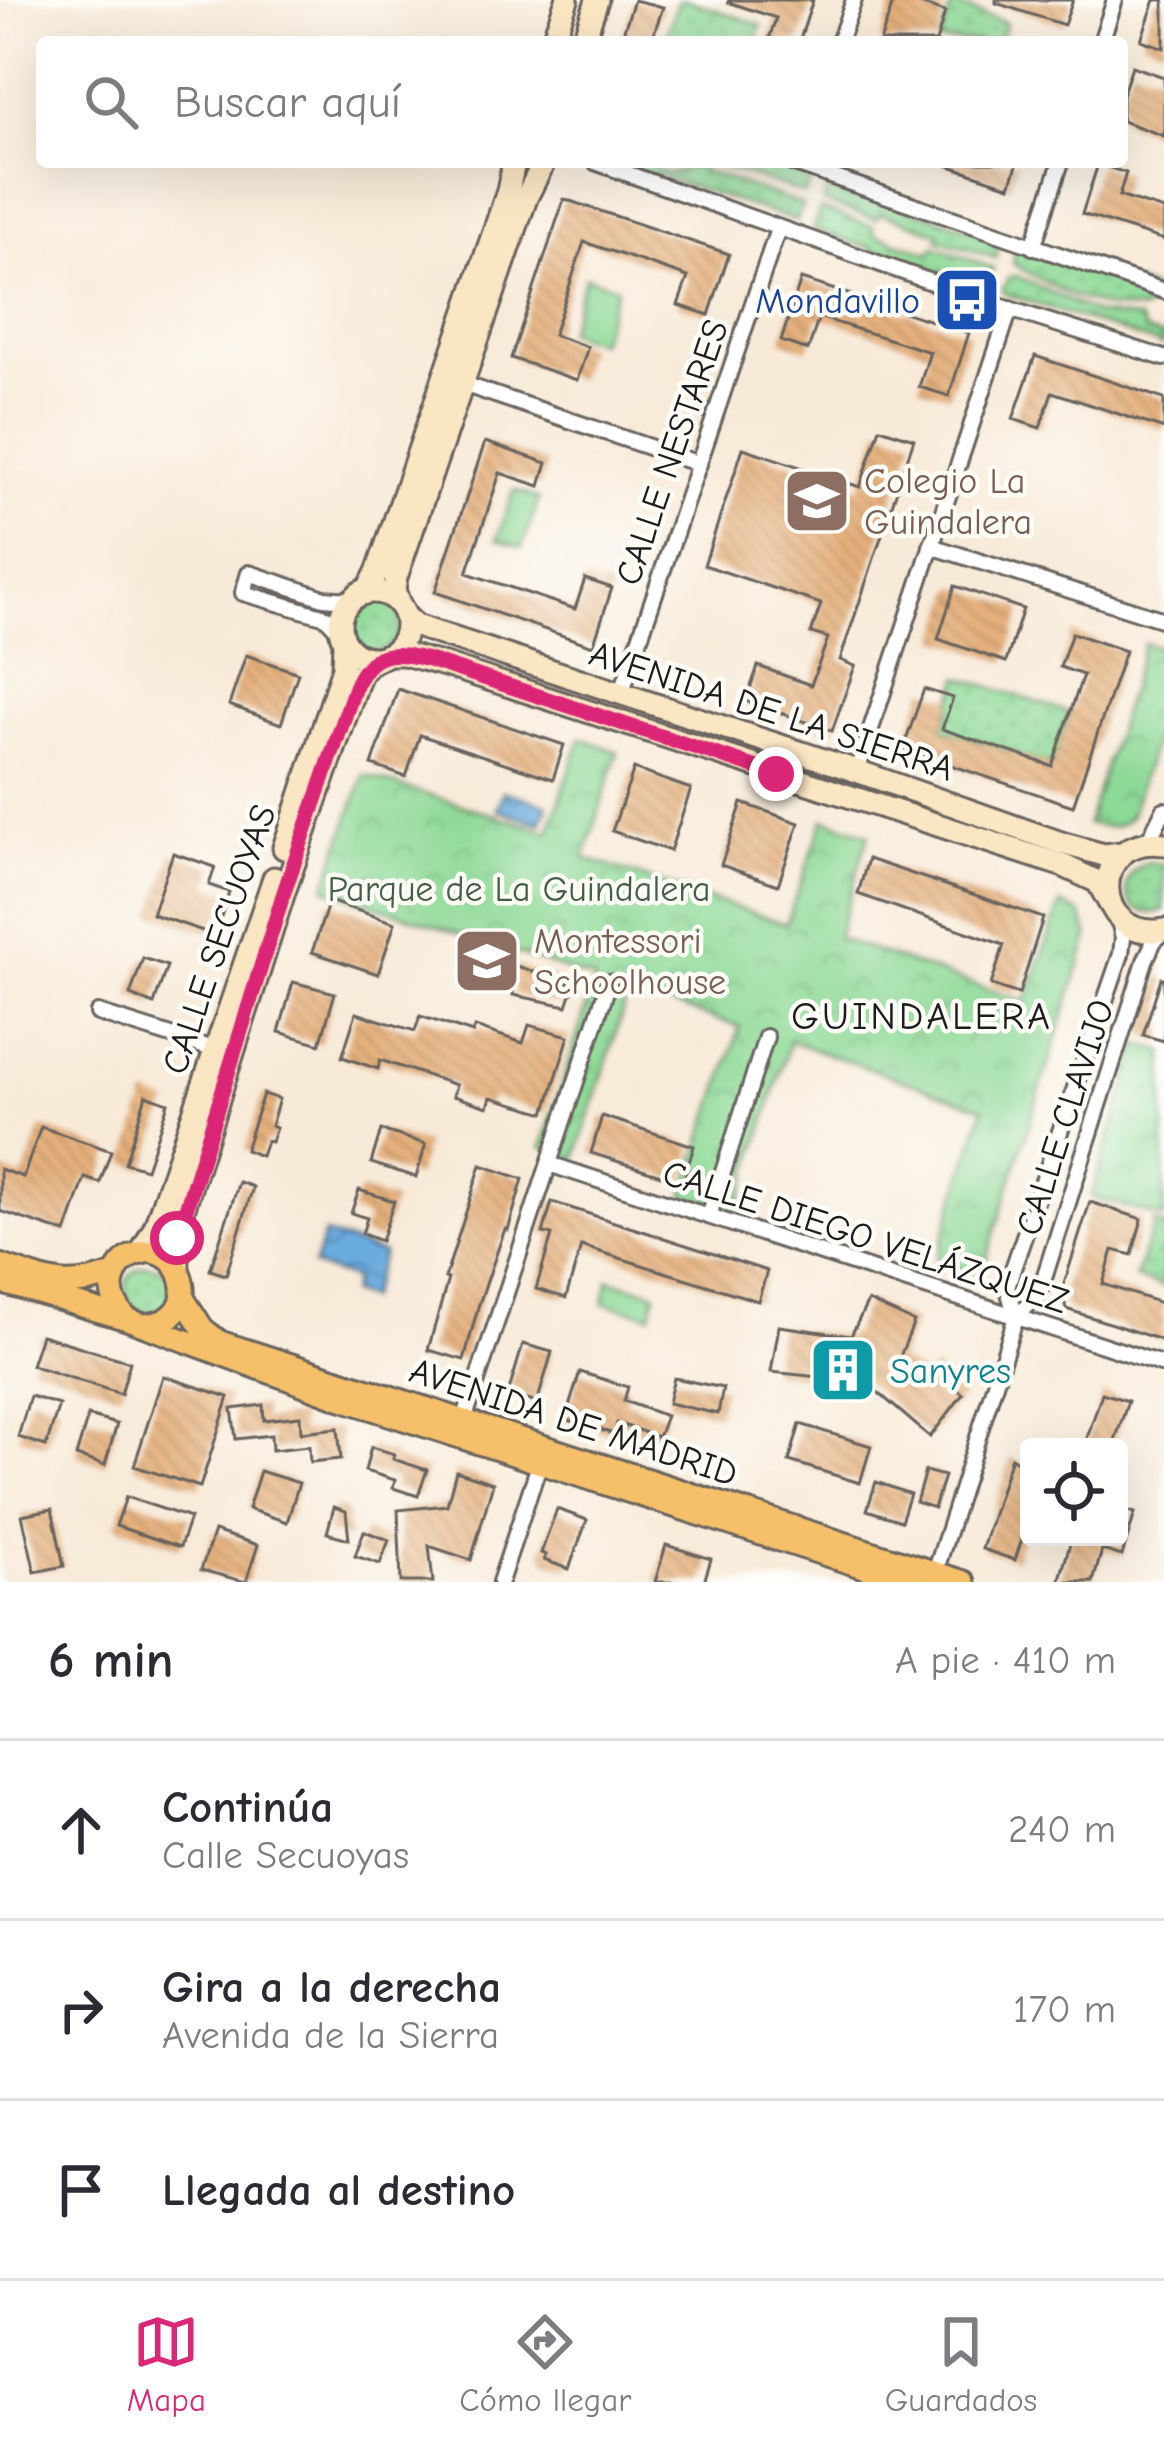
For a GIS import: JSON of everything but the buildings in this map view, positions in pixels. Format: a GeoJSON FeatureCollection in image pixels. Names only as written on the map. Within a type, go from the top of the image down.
{"type":"FeatureCollection","features":[{"type":"Feature","properties":{"kind":"main road"},"geometry":{"type":"LineString","coordinates":[[554,36],[567,0]]}},
{"type":"Feature","properties":{"kind":"main road"},"geometry":{"type":"LineString","coordinates":[[585,36],[597,0]]}},
{"type":"Feature","properties":{"kind":"main road"},"geometry":{"type":"LineString","coordinates":[[513,168],[375,579],[354,597],[339,620],[342,637],[361,656],[386,656],[404,638],[402,610],[394,590],[396,577],[460,383],[541,168]]}},
{"type":"Feature","properties":{"kind":"main road"},"geometry":{"type":"LineString","coordinates":[[354,597],[380,592],[402,610]]}},
{"type":"Feature","properties":{"kind":"main road","name":"AVENIDA DE LA SIERRA"},"geometry":{"type":"LineString","coordinates":[[402,610],[416,626],[857,771],[1061,844],[1104,855],[1164,844]]}},
{"type":"Feature","properties":{"kind":"main road","name":"CALLE SECUOYAS"},"geometry":{"type":"LineString","coordinates":[[141,1253],[155,1227],[343,668],[342,637]]}},
{"type":"Feature","properties":{"kind":"main road","name":"AVENIDA DE LA SIERRA"},"geometry":{"type":"LineString","coordinates":[[386,656],[398,653],[429,660],[1064,866],[1093,878],[1114,910]]}},
{"type":"Feature","properties":{"kind":"main road","name":"CALLE SECUOYAS"},"geometry":{"type":"LineString","coordinates":[[178,1268],[177,1238],[184,1207],[284,892],[360,675],[368,664],[386,656]]}},
{"type":"Feature","properties":{"kind":"main road"},"geometry":{"type":"LineString","coordinates":[[1130,849],[1108,877],[1114,910],[1140,931],[1164,931]]}},
{"type":"Feature","properties":{"kind":"main road"},"geometry":{"type":"LineString","coordinates":[[0,1265],[72,1285],[115,1274],[130,1257],[141,1253],[161,1255],[178,1268],[183,1298],[165,1321],[136,1322],[113,1299],[115,1274]]}},
{"type":"Feature","properties":{"kind":"main road","name":"AVENIDA DE MADRID"},"geometry":{"type":"LineString","coordinates":[[0,1282],[136,1322],[343,1399],[910,1582]]}},
{"type":"Feature","properties":{"kind":"main road","name":"AVENIDA DE MADRID"},"geometry":{"type":"LineString","coordinates":[[183,1298],[202,1329],[220,1342],[964,1582]]}},
{"type":"Feature","properties":{"kind":"street"},"geometry":{"type":"LineString","coordinates":[[841,36],[854,0]]}},
{"type":"Feature","properties":{"kind":"street"},"geometry":{"type":"LineString","coordinates":[[1103,36],[1115,0]]}},
{"type":"Feature","properties":{"kind":"street"},"geometry":{"type":"LineString","coordinates":[[611,168],[1010,309],[1164,358]]}},
{"type":"Feature","properties":{"kind":"street"},"geometry":{"type":"LineString","coordinates":[[808,168],[1164,290]]}},
{"type":"Feature","properties":{"kind":"street"},"geometry":{"type":"LineString","coordinates":[[1033,247],[1059,168]]}},
{"type":"Feature","properties":{"kind":"street","name":"CALLE NESTARES"},"geometry":{"type":"LineString","coordinates":[[620,694],[778,229]]}},
{"type":"Feature","properties":{"kind":"street"},"geometry":{"type":"LineString","coordinates":[[857,771],[1010,309]]}},
{"type":"Feature","properties":{"kind":"street"},"geometry":{"type":"LineString","coordinates":[[460,383],[698,464]]}},
{"type":"Feature","properties":{"kind":"street"},"geometry":{"type":"LineString","coordinates":[[932,546],[1164,620]]}},
{"type":"Feature","properties":{"kind":"street"},"geometry":{"type":"LineString","coordinates":[[342,637],[326,617],[243,593],[250,573],[331,599],[354,597]]}},
{"type":"Feature","properties":{"kind":"street"},"geometry":{"type":"LineString","coordinates":[[1130,849],[1151,836],[1164,810]]}},
{"type":"Feature","properties":{"kind":"street","name":"CALLE CLAVIJO"},"geometry":{"type":"LineString","coordinates":[[1016,1317],[1007,1286],[1121,954],[1123,937],[1114,910]]}},
{"type":"Feature","properties":{"kind":"street","name":"CALLE CLAVIJO"},"geometry":{"type":"LineString","coordinates":[[934,1573],[1016,1317],[1039,1294],[1145,961],[1164,931]]}},
{"type":"Feature","properties":{"kind":"street"},"geometry":{"type":"LineString","coordinates":[[464,1420],[609,982]]}},
{"type":"Feature","properties":{"kind":"street"},"geometry":{"type":"LineString","coordinates":[[98,1013],[216,1050]]}},
{"type":"Feature","properties":{"kind":"street"},"geometry":{"type":"LineString","coordinates":[[709,1216],[766,1037]]}},
{"type":"Feature","properties":{"kind":"street","name":"CALLE DIEGO VELÁZQUEZ"},"geometry":{"type":"LineString","coordinates":[[549,1164],[1164,1365]]}},
{"type":"Feature","properties":{"kind":"street"},"geometry":{"type":"LineString","coordinates":[[500,1582],[540,1462]]}},
{"type":"Feature","properties":{"kind":"green space"},"geometry":{"type":"Polygon","coordinates":[[[678,0],[761,25],[757,36],[666,36],[678,0]]]}},
{"type":"Feature","properties":{"kind":"green space"},"geometry":{"type":"Polygon","coordinates":[[[952,4],[1006,23],[1001,36],[942,36],[952,4]]]}},
{"type":"Feature","properties":{"kind":"green space"},"geometry":{"type":"Polygon","coordinates":[[[634,168],[669,173],[695,168],[802,205],[797,221],[634,168]]]}},
{"type":"Feature","properties":{"kind":"green space"},"geometry":{"type":"Polygon","coordinates":[[[725,168],[789,168],[812,176],[805,194],[725,168]]]}},
{"type":"Feature","properties":{"kind":"green space"},"geometry":{"type":"Polygon","coordinates":[[[830,182],[1001,239],[996,258],[938,240],[939,233],[881,213],[876,219],[823,202],[830,182]]]}},
{"type":"Feature","properties":{"kind":"green space"},"geometry":{"type":"Polygon","coordinates":[[[820,209],[874,227],[873,234],[930,253],[935,247],[994,268],[985,287],[813,229],[820,209]]]}},
{"type":"Feature","properties":{"kind":"green space"},"geometry":{"type":"Polygon","coordinates":[[[1016,245],[1164,293],[1164,301],[1154,301],[1142,311],[1108,308],[1067,294],[1013,264],[1016,245]]]}},
{"type":"Feature","properties":{"kind":"green space"},"geometry":{"type":"Polygon","coordinates":[[[1017,276],[1096,314],[1139,320],[1146,332],[1164,337],[1164,346],[1003,293],[1010,277],[1017,276]]]}},
{"type":"Feature","properties":{"kind":"green space"},"geometry":{"type":"Polygon","coordinates":[[[585,277],[617,287],[599,342],[567,332],[585,277]]]}},
{"type":"Feature","properties":{"kind":"green space"},"geometry":{"type":"Polygon","coordinates":[[[514,490],[539,499],[522,548],[497,539],[514,490]]]}},
{"type":"Feature","properties":{"kind":"green space"},"geometry":{"type":"Polygon","coordinates":[[[371,594],[392,602],[400,623],[392,644],[371,652],[350,644],[342,623],[350,602],[371,594]]]}},
{"type":"Feature","properties":{"kind":"green space"},"geometry":{"type":"Polygon","coordinates":[[[1144,643],[1164,649],[1164,709],[1131,814],[1111,827],[1087,824],[1144,643]]]}},
{"type":"Feature","properties":{"kind":"green space"},"geometry":{"type":"Polygon","coordinates":[[[960,677],[1070,713],[1052,766],[943,729],[960,677]]]}},
{"type":"Feature","properties":{"kind":"green space","name":"Parque de La Guindalera"},"geometry":{"type":"Polygon","coordinates":[[[581,738],[618,752],[584,858],[786,924],[824,819],[869,834],[837,938],[1025,1002],[1061,904],[1081,914],[1089,937],[984,1266],[971,1272],[936,1260],[984,1108],[790,1041],[737,1212],[684,1195],[740,1027],[629,991],[576,1159],[542,1147],[595,980],[325,888],[364,775],[549,832],[581,738]]]}},
{"type":"Feature","properties":{"kind":"green space"},"geometry":{"type":"Polygon","coordinates":[[[1149,862],[1164,864],[1164,911],[1139,910],[1127,896],[1130,877],[1149,862]]]}},
{"type":"Feature","properties":{"kind":"green space"},"geometry":{"type":"Polygon","coordinates":[[[1139,1044],[1164,1052],[1164,1218],[1091,1197],[1139,1044]]]}},
{"type":"Feature","properties":{"kind":"green space"},"geometry":{"type":"Polygon","coordinates":[[[1154,1222],[1164,1225],[1164,1287],[1135,1278],[1154,1222]]]}},
{"type":"Feature","properties":{"kind":"green space"},"geometry":{"type":"Polygon","coordinates":[[[149,1266],[166,1272],[172,1289],[166,1306],[149,1312],[132,1306],[126,1289],[132,1272],[149,1266]]]}},
{"type":"Feature","properties":{"kind":"green space"},"geometry":{"type":"Polygon","coordinates":[[[609,1280],[656,1292],[651,1315],[603,1303],[609,1280]]]}},
{"type":"Feature","properties":{"kind":"water"},"geometry":{"type":"Polygon","coordinates":[[[503,791],[548,805],[541,824],[497,809],[503,791]]]}},
{"type":"Feature","properties":{"kind":"water"},"geometry":{"type":"Polygon","coordinates":[[[324,1234],[383,1253],[368,1299],[350,1293],[354,1279],[313,1266],[324,1234]]]}},
{"type":"Feature","properties":{"kind":"place","name":"Mondavillo"},"geometry":{"type":"Point","coordinates":[967,300]}},
{"type":"Feature","properties":{"kind":"place","name":"Colegio La Guindalera"},"geometry":{"type":"Point","coordinates":[817,501]}},
{"type":"Feature","properties":{"kind":"place","name":"Montessori Schoolhouse"},"geometry":{"type":"Point","coordinates":[487,961]}},
{"type":"Feature","properties":{"kind":"place","name":"Sanyres"},"geometry":{"type":"Point","coordinates":[843,1370]}},
{"type":"Feature","properties":{"kind":"district","name":"GUINDALERA"},"geometry":{"type":"Point","coordinates":[922,1015]}},
{"type":"Feature","properties":{"kind":"route"},"geometry":{"type":"LineString","coordinates":[[177,1238],[284,892],[354,690],[368,664],[398,653],[429,660],[776,774]]}}]}
